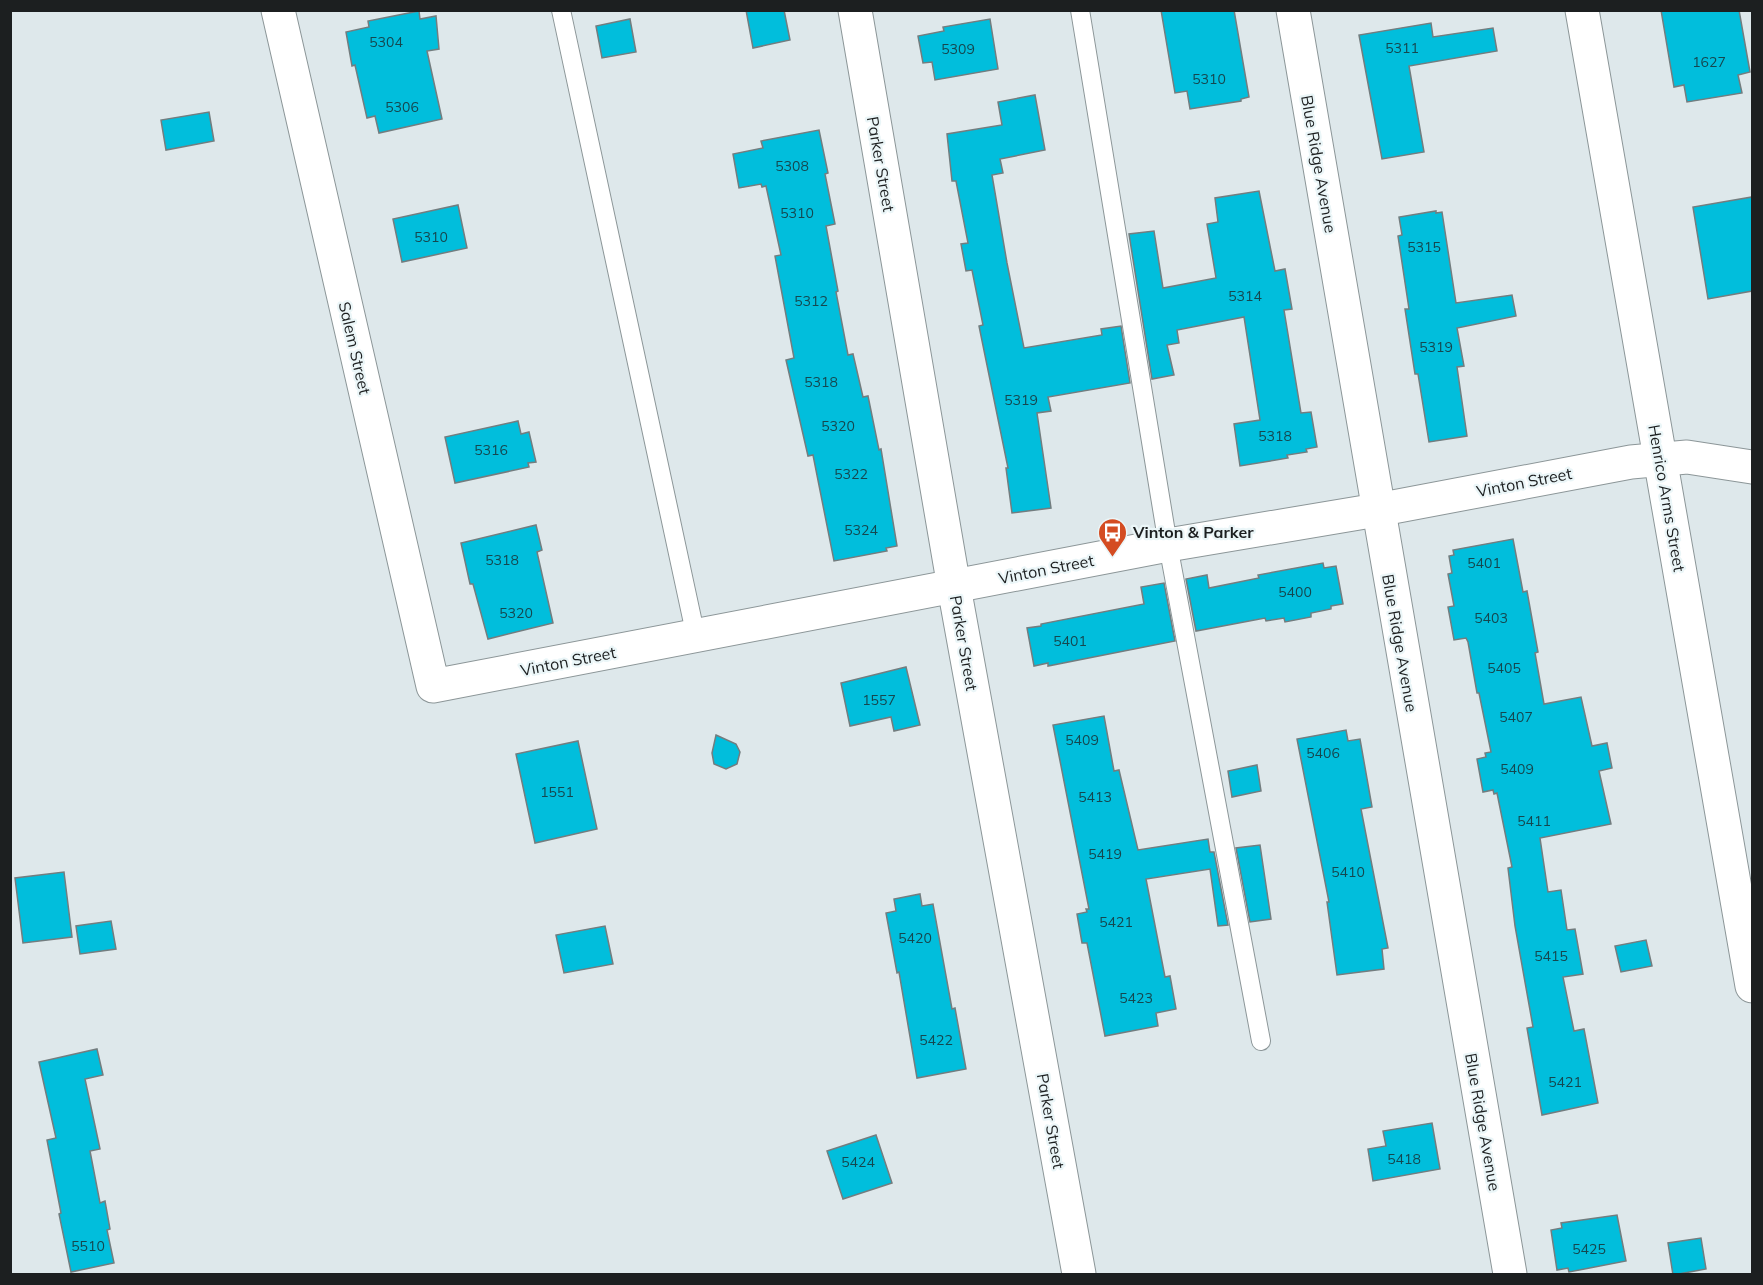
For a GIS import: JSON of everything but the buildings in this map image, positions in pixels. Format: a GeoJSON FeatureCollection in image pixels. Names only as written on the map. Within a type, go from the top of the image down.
{"type":"FeatureCollection","features":[{"type":"Feature","properties":{"kind":"street","name":"Salem Street"},"geometry":{"type":"LineString","coordinates":[[278,10],[433,686]]}},
{"type":"Feature","properties":{"kind":"street","name":"Parker Street"},"geometry":{"type":"LineString","coordinates":[[855,10],[954,587],[1080,1275]]}},
{"type":"Feature","properties":{"kind":"street","name":"Blue Ridge Avenue"},"geometry":{"type":"LineString","coordinates":[[1293,10],[1510,1275]]}},
{"type":"Feature","properties":{"kind":"street","name":"Henrico Arms Street"},"geometry":{"type":"LineString","coordinates":[[1582,10],[1752,986]]}},
{"type":"Feature","properties":{"kind":"street","name":"Vinton Street"},"geometry":{"type":"LineString","coordinates":[[433,686],[1168,545],[1377,510],[1631,462],[1688,457],[1752,467]]}},
{"type":"Feature","properties":{"kind":"lane"},"geometry":{"type":"LineString","coordinates":[[561,10],[696,637]]}},
{"type":"Feature","properties":{"kind":"lane"},"geometry":{"type":"LineString","coordinates":[[1080,10],[1168,545],[1261,1041]]}},
{"type":"Feature","properties":{"kind":"place","name":"Vinton & Parker"},"geometry":{"type":"Point","coordinates":[1112,558]}}]}
